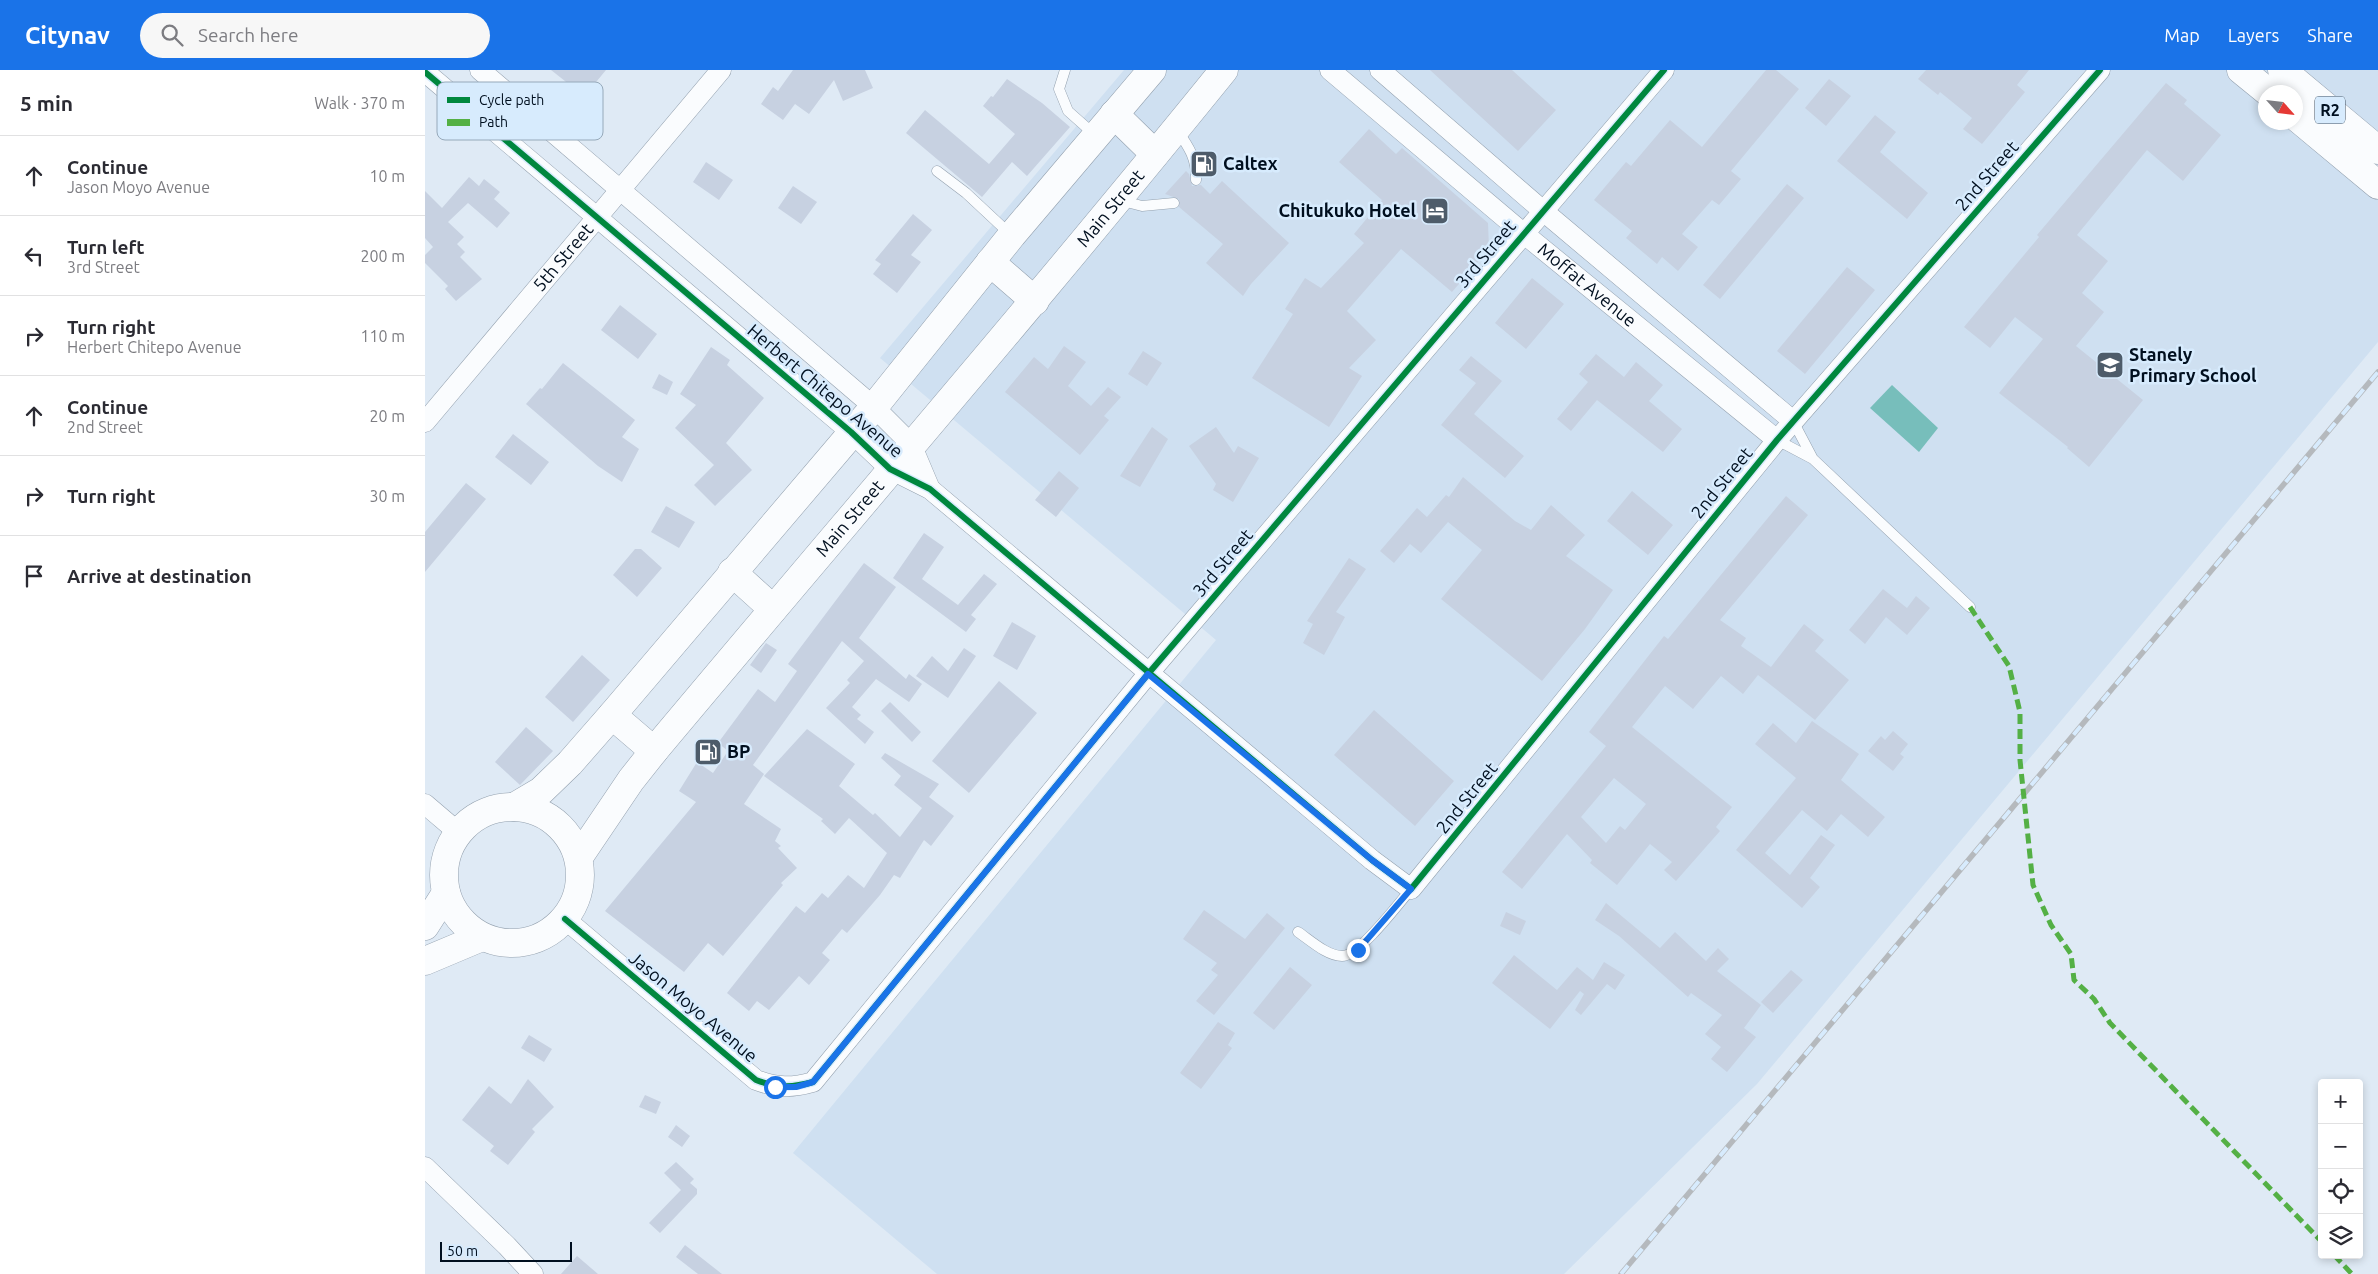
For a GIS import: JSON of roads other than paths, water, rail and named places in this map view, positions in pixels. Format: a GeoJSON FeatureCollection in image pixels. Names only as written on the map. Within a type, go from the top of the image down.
{"type":"FeatureCollection","features":[{"type":"Feature","properties":{"kind":"highway"},"geometry":{"type":"LineString","coordinates":[[514,807],[541,791],[570,763],[874,406],[1012,235],[1152,70]]}},
{"type":"Feature","properties":{"kind":"highway","name":"Main Street"},"geometry":{"type":"LineString","coordinates":[[579,857],[631,780],[654,751],[911,444],[1035,301],[1224,70]]}},
{"type":"Feature","properties":{"kind":"highway"},"geometry":{"type":"LineString","coordinates":[[2241,70],[2259,85]]}},
{"type":"Feature","properties":{"kind":"highway","name":"R2"},"geometry":{"type":"LineString","coordinates":[[2282,70],[2378,150]]}},
{"type":"Feature","properties":{"kind":"highway"},"geometry":{"type":"LineString","coordinates":[[1114,114],[1155,154]]}},
{"type":"Feature","properties":{"kind":"highway","name":"R2"},"geometry":{"type":"LineString","coordinates":[[2303,123],[2378,185]]}},
{"type":"Feature","properties":{"kind":"highway"},"geometry":{"type":"LineString","coordinates":[[990,262],[1035,301]]}},
{"type":"Feature","properties":{"kind":"highway"},"geometry":{"type":"LineString","coordinates":[[732,572],[773,608]]}},
{"type":"Feature","properties":{"kind":"highway"},"geometry":{"type":"LineString","coordinates":[[611,715],[654,751]]}},
{"type":"Feature","properties":{"kind":"highway"},"geometry":{"type":"LineString","coordinates":[[514,807],[536,811],[555,821],[569,837],[579,857],[581,879],[576,900],[565,919],[548,934],[527,942],[504,943],[482,937],[466,926],[454,911],[446,892],[444,872],[449,851],[459,832],[475,818],[493,810],[514,807]]}},
{"type":"Feature","properties":{"kind":"highway"},"geometry":{"type":"LineString","coordinates":[[425,926],[446,892]]}},
{"type":"Feature","properties":{"kind":"highway"},"geometry":{"type":"LineString","coordinates":[[425,961],[482,937]]}},
{"type":"Feature","properties":{"kind":"street","name":"Herbert Chitepo Avenue"},"geometry":{"type":"LineString","coordinates":[[480,70],[494,82]]}},
{"type":"Feature","properties":{"kind":"street","name":"5th Street"},"geometry":{"type":"LineString","coordinates":[[425,422],[721,70]]}},
{"type":"Feature","properties":{"kind":"street","name":"Moffat Avenue"},"geometry":{"type":"LineString","coordinates":[[1331,70],[1523,233],[1777,440]]}},
{"type":"Feature","properties":{"kind":"street","name":"Moffat Avenue"},"geometry":{"type":"LineString","coordinates":[[1380,70],[1542,210],[1793,421]]}},
{"type":"Feature","properties":{"kind":"street","name":"3rd Street"},"geometry":{"type":"LineString","coordinates":[[813,1082],[1148,674],[1542,210],[1664,70]]}},
{"type":"Feature","properties":{"kind":"street","name":"2nd Street"},"geometry":{"type":"LineString","coordinates":[[1411,889],[1777,440],[2100,70]]}},
{"type":"Feature","properties":{"kind":"street","name":"Herbert Chitepo Avenue"},"geometry":{"type":"LineString","coordinates":[[425,72],[437,82]]}},
{"type":"Feature","properties":{"kind":"street","name":"Herbert Chitepo Avenue"},"geometry":{"type":"LineString","coordinates":[[504,140],[851,432],[891,469],[930,489],[1148,674],[1372,860],[1411,889]]}},
{"type":"Feature","properties":{"kind":"street","name":"Herbert Chitepo Avenue"},"geometry":{"type":"LineString","coordinates":[[563,140],[874,406],[911,444],[930,489]]}},
{"type":"Feature","properties":{"kind":"street"},"geometry":{"type":"LineString","coordinates":[[425,804],[459,832]]}},
{"type":"Feature","properties":{"kind":"street","name":"Jason Moyo Avenue"},"geometry":{"type":"LineString","coordinates":[[565,919],[756,1080],[775,1087],[796,1087],[813,1082]]}},
{"type":"Feature","properties":{"kind":"street"},"geometry":{"type":"LineString","coordinates":[[425,1167],[507,1246],[533,1274]]}},
{"type":"Feature","properties":{"kind":"street"},"geometry":{"type":"LineString","coordinates":[[507,1246],[515,1267],[515,1274]]}},
{"type":"Feature","properties":{"kind":"lane"},"geometry":{"type":"LineString","coordinates":[[1065,70],[1059,89],[1068,110],[1096,135]]}},
{"type":"Feature","properties":{"kind":"lane"},"geometry":{"type":"LineString","coordinates":[[1176,129],[1191,150],[1196,166],[1195,180]]}},
{"type":"Feature","properties":{"kind":"lane"},"geometry":{"type":"LineString","coordinates":[[937,171],[966,193],[1012,235]]}},
{"type":"Feature","properties":{"kind":"lane"},"geometry":{"type":"LineString","coordinates":[[1117,200],[1142,206],[1174,203]]}},
{"type":"Feature","properties":{"kind":"lane"},"geometry":{"type":"LineString","coordinates":[[1793,421],[1813,459]]}},
{"type":"Feature","properties":{"kind":"lane"},"geometry":{"type":"LineString","coordinates":[[1777,440],[1813,459],[1971,607]]}},
{"type":"Feature","properties":{"kind":"lane"},"geometry":{"type":"LineString","coordinates":[[1298,932],[1324,950],[1343,956],[1358,950],[1411,889]]}},
{"type":"Feature","properties":{"kind":"railway"},"geometry":{"type":"LineString","coordinates":[[1621,1274],[2378,372]]}},
{"type":"Feature","properties":{"kind":"place","name":"Caltex"},"geometry":{"type":"Point","coordinates":[1204,164]}},
{"type":"Feature","properties":{"kind":"place","name":"Chitukuko Hotel"},"geometry":{"type":"Point","coordinates":[1435,211]}},
{"type":"Feature","properties":{"kind":"place","name":"Stanely Primary School"},"geometry":{"type":"Point","coordinates":[2110,365]}},
{"type":"Feature","properties":{"kind":"place","name":"BP"},"geometry":{"type":"Point","coordinates":[708,752]}}]}
